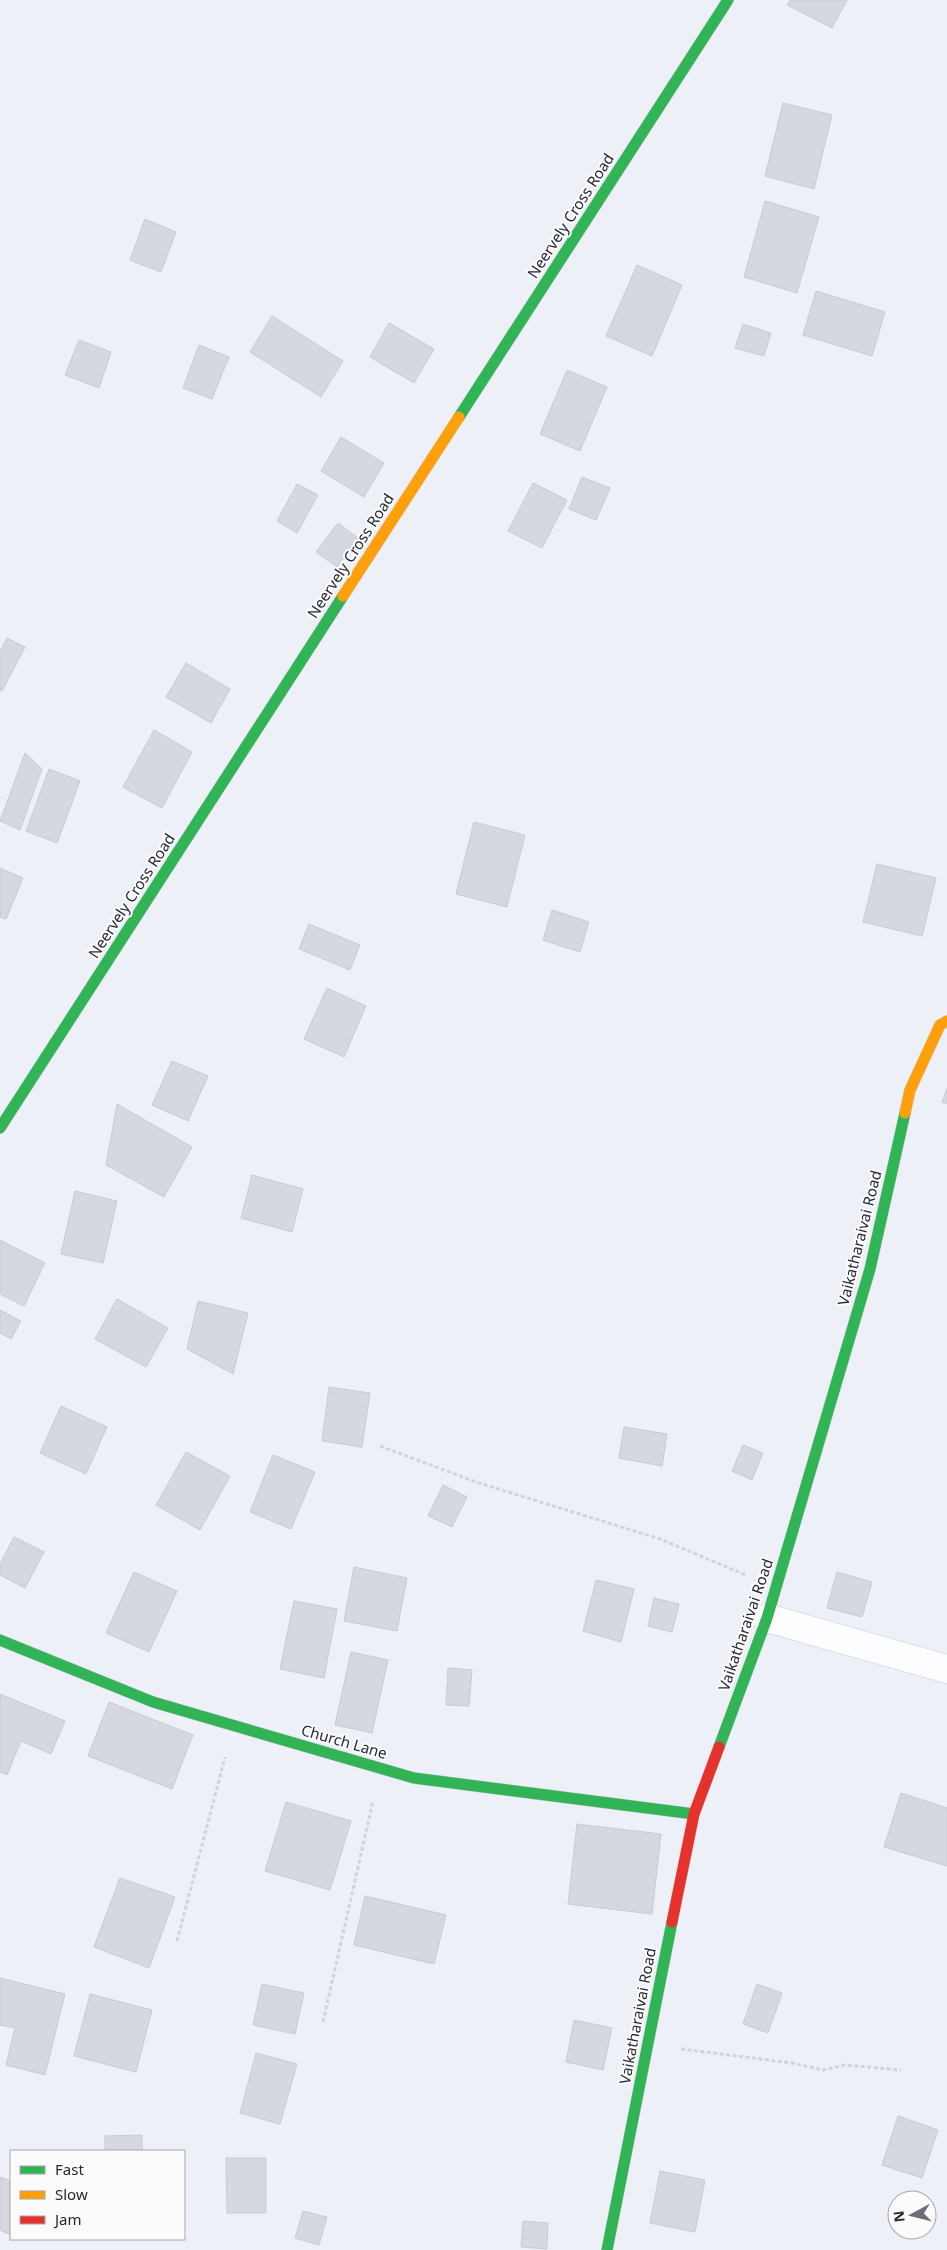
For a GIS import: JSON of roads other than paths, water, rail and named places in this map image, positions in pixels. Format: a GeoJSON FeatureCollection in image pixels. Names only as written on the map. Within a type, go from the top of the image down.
{"type":"FeatureCollection","features":[{"type":"Feature","properties":{"kind":"street","name":"Neervely Cross Road"},"geometry":{"type":"LineString","coordinates":[[0,1128],[728,0]]}},
{"type":"Feature","properties":{"kind":"street","name":"Vaikatharaivai Road"},"geometry":{"type":"LineString","coordinates":[[607,2250],[694,1814],[767,1618],[776,1588],[870,1269],[910,1090],[940,1025],[947,1021]]}},
{"type":"Feature","properties":{"kind":"street"},"geometry":{"type":"LineString","coordinates":[[767,1618],[947,1669]]}},
{"type":"Feature","properties":{"kind":"street","name":"Church Lane"},"geometry":{"type":"LineString","coordinates":[[0,1640],[153,1702],[414,1778],[694,1814]]}}]}
